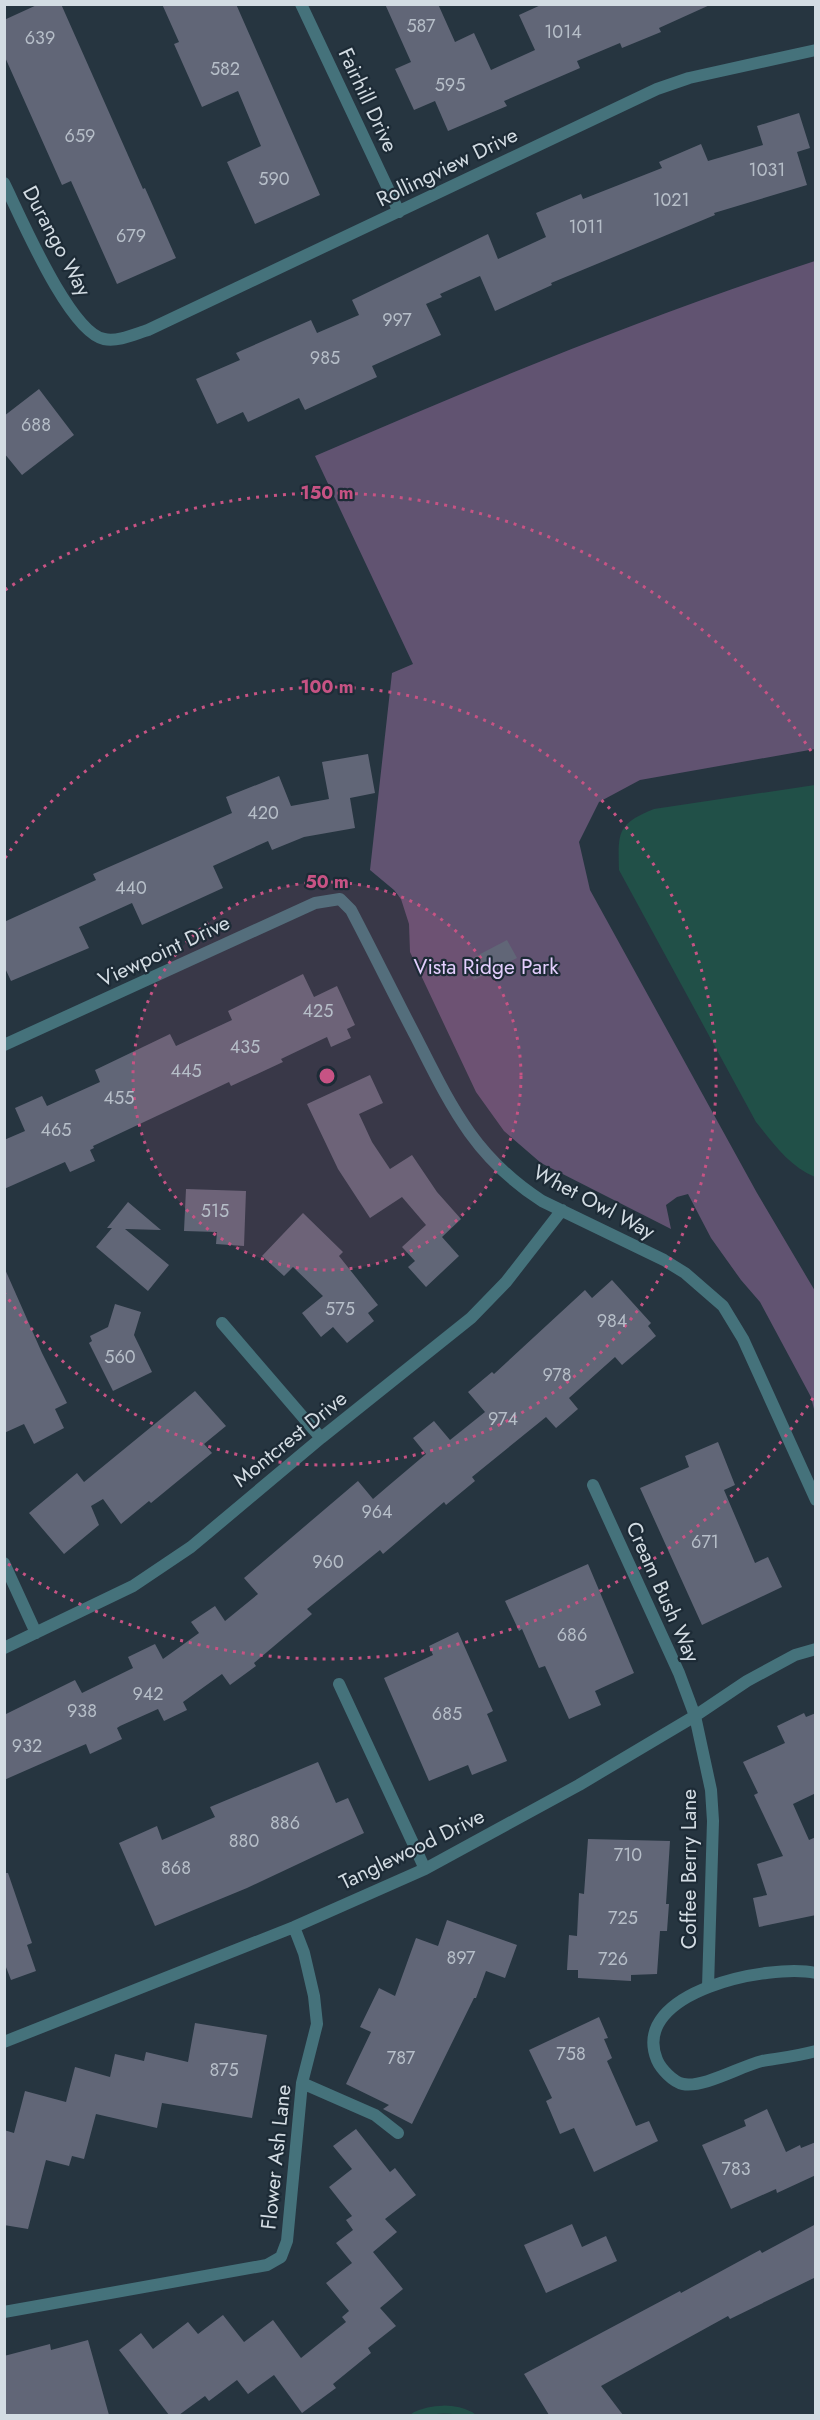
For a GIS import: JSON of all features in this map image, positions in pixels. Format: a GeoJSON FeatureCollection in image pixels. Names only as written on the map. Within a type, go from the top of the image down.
{"type":"FeatureCollection","features":[{"type":"Feature","properties":{"kind":"street","name":"Fairhill Drive"},"geometry":{"type":"LineString","coordinates":[[301,4],[399,212]]}},
{"type":"Feature","properties":{"kind":"street","name":"Rollingview Drive"},"geometry":{"type":"LineString","coordinates":[[103,339],[127,337],[148,330],[657,88],[689,78],[816,50]]}},
{"type":"Feature","properties":{"kind":"street","name":"Durango Way"},"geometry":{"type":"LineString","coordinates":[[4,183],[64,301],[85,326],[103,339]]}},
{"type":"Feature","properties":{"kind":"street","name":"Viewpoint Drive"},"geometry":{"type":"LineString","coordinates":[[4,1045],[315,903],[340,899]]}},
{"type":"Feature","properties":{"kind":"street","name":"Whet Owl Way"},"geometry":{"type":"LineString","coordinates":[[340,899],[351,910],[448,1101],[466,1132],[481,1149],[510,1178],[542,1201],[685,1273],[723,1306],[743,1339],[816,1500]]}},
{"type":"Feature","properties":{"kind":"street","name":"Montcrest Drive"},"geometry":{"type":"LineString","coordinates":[[4,1648],[134,1586],[174,1560],[471,1318],[507,1282],[562,1210]]}},
{"type":"Feature","properties":{"kind":"street"},"geometry":{"type":"LineString","coordinates":[[222,1323],[321,1438]]}},
{"type":"Feature","properties":{"kind":"street","name":"Cream Bush Way"},"geometry":{"type":"LineString","coordinates":[[593,1485],[679,1673],[695,1716]]}},
{"type":"Feature","properties":{"kind":"street"},"geometry":{"type":"LineString","coordinates":[[4,1563],[36,1632]]}},
{"type":"Feature","properties":{"kind":"street","name":"Tanglewood Drive"},"geometry":{"type":"LineString","coordinates":[[4,2042],[294,1926],[425,1869],[579,1785],[695,1716],[747,1681],[795,1655],[816,1649]]}},
{"type":"Feature","properties":{"kind":"street"},"geometry":{"type":"LineString","coordinates":[[339,1684],[425,1869]]}},
{"type":"Feature","properties":{"kind":"street","name":"Coffee Berry Lane"},"geometry":{"type":"LineString","coordinates":[[695,1716],[711,1790],[713,1821],[708,1987]]}},
{"type":"Feature","properties":{"kind":"street","name":"Flower Ash Lane"},"geometry":{"type":"LineString","coordinates":[[4,2312],[267,2265],[281,2257],[285,2250],[288,2231],[291,2178],[302,2083],[315,2036],[317,2010],[304,1953],[294,1926]]}},
{"type":"Feature","properties":{"kind":"street"},"geometry":{"type":"LineString","coordinates":[[816,1973],[764,1974],[708,1987],[670,2009],[654,2034],[658,2061],[673,2079],[684,2084],[705,2081],[760,2062],[816,2051]]}},
{"type":"Feature","properties":{"kind":"street"},"geometry":{"type":"LineString","coordinates":[[302,2083],[375,2115],[398,2133]]}},
{"type":"Feature","properties":{"kind":"green space","name":"Vista Ridge Park"},"geometry":{"type":"Polygon","coordinates":[[[815,261],[815,749],[640,780],[599,802],[579,842],[590,890],[757,1193],[815,1291],[815,1413],[811,1397],[760,1302],[711,1238],[688,1194],[677,1197],[666,1205],[671,1229],[541,1163],[504,1131],[476,1092],[410,952],[409,924],[401,899],[370,870],[392,673],[413,664],[315,456],[563,352],[751,282],[815,261]]]}},
{"type":"Feature","properties":{"kind":"shaded area"},"geometry":{"type":"Polygon","coordinates":[[[816,785],[815,1177],[790,1161],[756,1122],[619,870],[619,847],[622,831],[626,825],[654,809],[816,785]]]}},
{"type":"Feature","properties":{"kind":"building"},"geometry":{"type":"Polygon","coordinates":[[[39,4],[61,4],[176,258],[117,284],[71,181],[62,185],[4,55],[4,20],[39,4]]]}},
{"type":"Feature","properties":{"kind":"building"},"geometry":{"type":"Polygon","coordinates":[[[162,4],[236,4],[320,195],[255,224],[227,162],[261,146],[238,91],[202,107],[174,44],[179,42],[162,4]]]}},
{"type":"Feature","properties":{"kind":"building"},"geometry":{"type":"Polygon","coordinates":[[[385,4],[438,4],[455,42],[474,33],[491,70],[535,50],[519,15],[543,4],[712,4],[659,28],[661,32],[622,48],[620,43],[577,61],[580,68],[504,101],[507,106],[448,131],[435,101],[414,110],[395,69],[411,62],[385,4]]]}},
{"type":"Feature","properties":{"kind":"building"},"geometry":{"type":"Polygon","coordinates":[[[799,113],[810,148],[797,152],[807,185],[714,213],[715,215],[551,283],[552,285],[495,311],[480,276],[440,294],[442,297],[426,304],[441,335],[372,366],[377,377],[305,410],[299,398],[248,422],[243,412],[217,424],[196,379],[240,360],[236,353],[311,320],[317,333],[359,315],[352,300],[488,234],[498,259],[546,237],[536,213],[581,194],[583,199],[662,168],[659,162],[701,144],[708,161],[763,145],[757,126],[799,113]]]}},
{"type":"Feature","properties":{"kind":"building"},"geometry":{"type":"Polygon","coordinates":[[[39,389],[74,435],[22,475],[4,453],[4,416],[39,389]]]}},
{"type":"Feature","properties":{"kind":"building"},"geometry":{"type":"Polygon","coordinates":[[[368,754],[375,793],[350,798],[355,828],[304,837],[272,850],[268,841],[213,866],[223,888],[142,925],[132,903],[79,927],[89,948],[11,981],[4,966],[4,922],[96,880],[93,874],[232,813],[226,797],[279,776],[291,806],[329,799],[322,762],[368,754]]]}},
{"type":"Feature","properties":{"kind":"building"},"geometry":{"type":"Polygon","coordinates":[[[507,940],[517,958],[474,980],[465,962],[507,940]]]}},
{"type":"Feature","properties":{"kind":"building"},"geometry":{"type":"Polygon","coordinates":[[[303,974],[314,997],[337,986],[355,1025],[347,1029],[351,1038],[331,1047],[327,1037],[281,1059],[283,1062],[231,1086],[229,1082],[93,1146],[94,1148],[90,1150],[95,1161],[70,1172],[65,1162],[4,1189],[4,1140],[25,1131],[15,1108],[42,1096],[47,1106],[100,1082],[95,1070],[170,1034],[176,1046],[232,1020],[228,1011],[303,974]]]}},
{"type":"Feature","properties":{"kind":"building"},"geometry":{"type":"Polygon","coordinates":[[[370,1075],[383,1103],[359,1114],[372,1142],[390,1169],[412,1155],[437,1192],[461,1219],[442,1237],[459,1256],[426,1287],[408,1267],[415,1261],[402,1247],[426,1225],[402,1197],[370,1218],[338,1169],[307,1104],[370,1075]]]}},
{"type":"Feature","properties":{"kind":"building"},"geometry":{"type":"Polygon","coordinates":[[[186,1189],[246,1191],[244,1246],[216,1244],[217,1232],[184,1231],[186,1189]]]}},
{"type":"Feature","properties":{"kind":"building"},"geometry":{"type":"Polygon","coordinates":[[[128,1202],[161,1230],[125,1229],[169,1265],[148,1291],[96,1247],[112,1228],[107,1228],[128,1202]]]}},
{"type":"Feature","properties":{"kind":"building"},"geometry":{"type":"Polygon","coordinates":[[[303,1213],[343,1252],[339,1256],[378,1305],[368,1313],[374,1321],[347,1343],[333,1327],[321,1337],[302,1313],[323,1296],[293,1267],[284,1276],[262,1256],[303,1213]]]}},
{"type":"Feature","properties":{"kind":"building"},"geometry":{"type":"Polygon","coordinates":[[[4,1267],[67,1403],[55,1409],[64,1428],[34,1444],[24,1424],[4,1433],[4,1267]]]}},
{"type":"Feature","properties":{"kind":"building"},"geometry":{"type":"Polygon","coordinates":[[[612,1280],[651,1323],[648,1326],[656,1336],[622,1365],[615,1357],[569,1398],[578,1409],[556,1428],[546,1417],[472,1477],[475,1481],[446,1505],[444,1502],[383,1554],[380,1550],[307,1609],[312,1614],[254,1663],[256,1666],[230,1685],[222,1674],[183,1702],[187,1710],[164,1721],[158,1709],[120,1726],[117,1728],[122,1739],[90,1754],[86,1744],[4,1780],[4,1715],[75,1680],[82,1693],[133,1668],[128,1657],[155,1644],[163,1659],[199,1633],[191,1622],[215,1606],[225,1621],[258,1594],[244,1578],[358,1481],[373,1499],[426,1454],[413,1438],[434,1421],[450,1440],[485,1412],[468,1392],[492,1372],[494,1374],[585,1290],[592,1298],[612,1280]]]}},
{"type":"Feature","properties":{"kind":"building"},"geometry":{"type":"Polygon","coordinates":[[[115,1304],[141,1312],[134,1335],[152,1372],[113,1391],[89,1343],[92,1341],[90,1336],[108,1327],[115,1304]]]}},
{"type":"Feature","properties":{"kind":"building"},"geometry":{"type":"Polygon","coordinates":[[[195,1391],[226,1426],[204,1444],[212,1453],[151,1503],[149,1501],[121,1524],[103,1499],[91,1506],[99,1525],[64,1554],[29,1513],[77,1473],[84,1482],[195,1391]]]}},
{"type":"Feature","properties":{"kind":"building"},"geometry":{"type":"Polygon","coordinates":[[[718,1442],[735,1485],[724,1490],[755,1563],[768,1557],[782,1587],[702,1625],[640,1488],[689,1467],[685,1456],[718,1442]]]}},
{"type":"Feature","properties":{"kind":"building"},"geometry":{"type":"Polygon","coordinates":[[[588,1564],[634,1673],[595,1691],[601,1705],[569,1719],[545,1666],[539,1668],[522,1629],[519,1631],[505,1601],[588,1564]]]}},
{"type":"Feature","properties":{"kind":"building"},"geometry":{"type":"Polygon","coordinates":[[[458,1632],[493,1711],[487,1714],[507,1761],[472,1775],[468,1765],[429,1781],[384,1678],[433,1655],[429,1646],[458,1632]]]}},
{"type":"Feature","properties":{"kind":"building"},"geometry":{"type":"Polygon","coordinates":[[[804,1713],[806,1717],[816,1713],[816,1793],[793,1804],[809,1840],[816,1837],[816,1915],[759,1927],[753,1898],[767,1895],[757,1864],[783,1856],[754,1795],[758,1793],[743,1762],[785,1743],[777,1726],[804,1713]]]}},
{"type":"Feature","properties":{"kind":"building"},"geometry":{"type":"Polygon","coordinates":[[[318,1762],[336,1803],[348,1798],[364,1833],[247,1888],[155,1926],[119,1843],[157,1826],[162,1840],[215,1817],[210,1807],[318,1762]]]}},
{"type":"Feature","properties":{"kind":"building"},"geometry":{"type":"Polygon","coordinates":[[[588,1839],[670,1841],[666,1904],[669,1904],[667,1931],[660,1931],[657,1974],[631,1975],[631,1981],[578,1978],[578,1970],[567,1970],[569,1935],[577,1936],[579,1893],[584,1894],[588,1839]]]}},
{"type":"Feature","properties":{"kind":"building"},"geometry":{"type":"Polygon","coordinates":[[[4,1873],[8,1873],[32,1943],[27,1945],[36,1971],[11,1980],[4,1962],[4,1873]]]}},
{"type":"Feature","properties":{"kind":"building"},"geometry":{"type":"Polygon","coordinates":[[[447,1920],[517,1945],[505,1978],[486,1971],[476,1998],[412,2124],[383,2109],[389,2105],[346,2084],[371,2032],[360,2027],[379,1988],[395,1996],[416,1938],[438,1946],[447,1920]]]}},
{"type":"Feature","properties":{"kind":"building"},"geometry":{"type":"Polygon","coordinates":[[[599,2017],[608,2038],[604,2039],[612,2058],[607,2061],[636,2126],[649,2121],[658,2141],[594,2172],[574,2128],[560,2134],[546,2101],[552,2098],[529,2050],[599,2017]]]}},
{"type":"Feature","properties":{"kind":"building"},"geometry":{"type":"Polygon","coordinates":[[[195,2023],[267,2035],[252,2118],[162,2103],[157,2128],[96,2114],[84,2159],[72,2156],[69,2166],[46,2160],[28,2229],[4,2225],[4,2130],[14,2133],[25,2091],[66,2102],[75,2067],[110,2077],[115,2054],[144,2061],[146,2052],[188,2062],[195,2023]]]}},
{"type":"Feature","properties":{"kind":"building"},"geometry":{"type":"Polygon","coordinates":[[[767,2109],[786,2152],[800,2145],[801,2148],[816,2142],[816,2175],[777,2193],[776,2189],[731,2209],[702,2145],[746,2126],[744,2120],[767,2109]]]}},
{"type":"Feature","properties":{"kind":"building"},"geometry":{"type":"Polygon","coordinates":[[[356,2129],[390,2172],[395,2168],[416,2195],[385,2219],[397,2232],[373,2252],[403,2289],[380,2308],[396,2326],[368,2348],[371,2353],[333,2384],[336,2388],[302,2413],[274,2375],[248,2394],[237,2380],[209,2401],[205,2396],[179,2415],[169,2415],[119,2350],[141,2333],[153,2349],[188,2322],[198,2334],[223,2315],[244,2342],[273,2320],[301,2358],[346,2322],[342,2317],[349,2311],[326,2283],[352,2263],[336,2243],[353,2230],[346,2220],[352,2216],[329,2187],[352,2169],[333,2146],[356,2129]]]}},
{"type":"Feature","properties":{"kind":"building"},"geometry":{"type":"Polygon","coordinates":[[[572,2224],[582,2247],[606,2236],[617,2261],[546,2293],[524,2245],[572,2224]]]}},
{"type":"Feature","properties":{"kind":"building"},"geometry":{"type":"Polygon","coordinates":[[[816,2224],[816,2277],[730,2319],[728,2316],[601,2386],[623,2415],[549,2415],[524,2374],[680,2291],[681,2293],[760,2250],[762,2253],[816,2224]]]}},
{"type":"Feature","properties":{"kind":"building"},"geometry":{"type":"Polygon","coordinates":[[[88,2340],[109,2415],[4,2415],[4,2356],[50,2344],[51,2350],[88,2340]]]}},
{"type":"Feature","properties":{"kind":"waterway"},"geometry":{"type":"LineString","coordinates":[[415,2416],[429,2411],[443,2410],[457,2411],[471,2416]]}}]}
